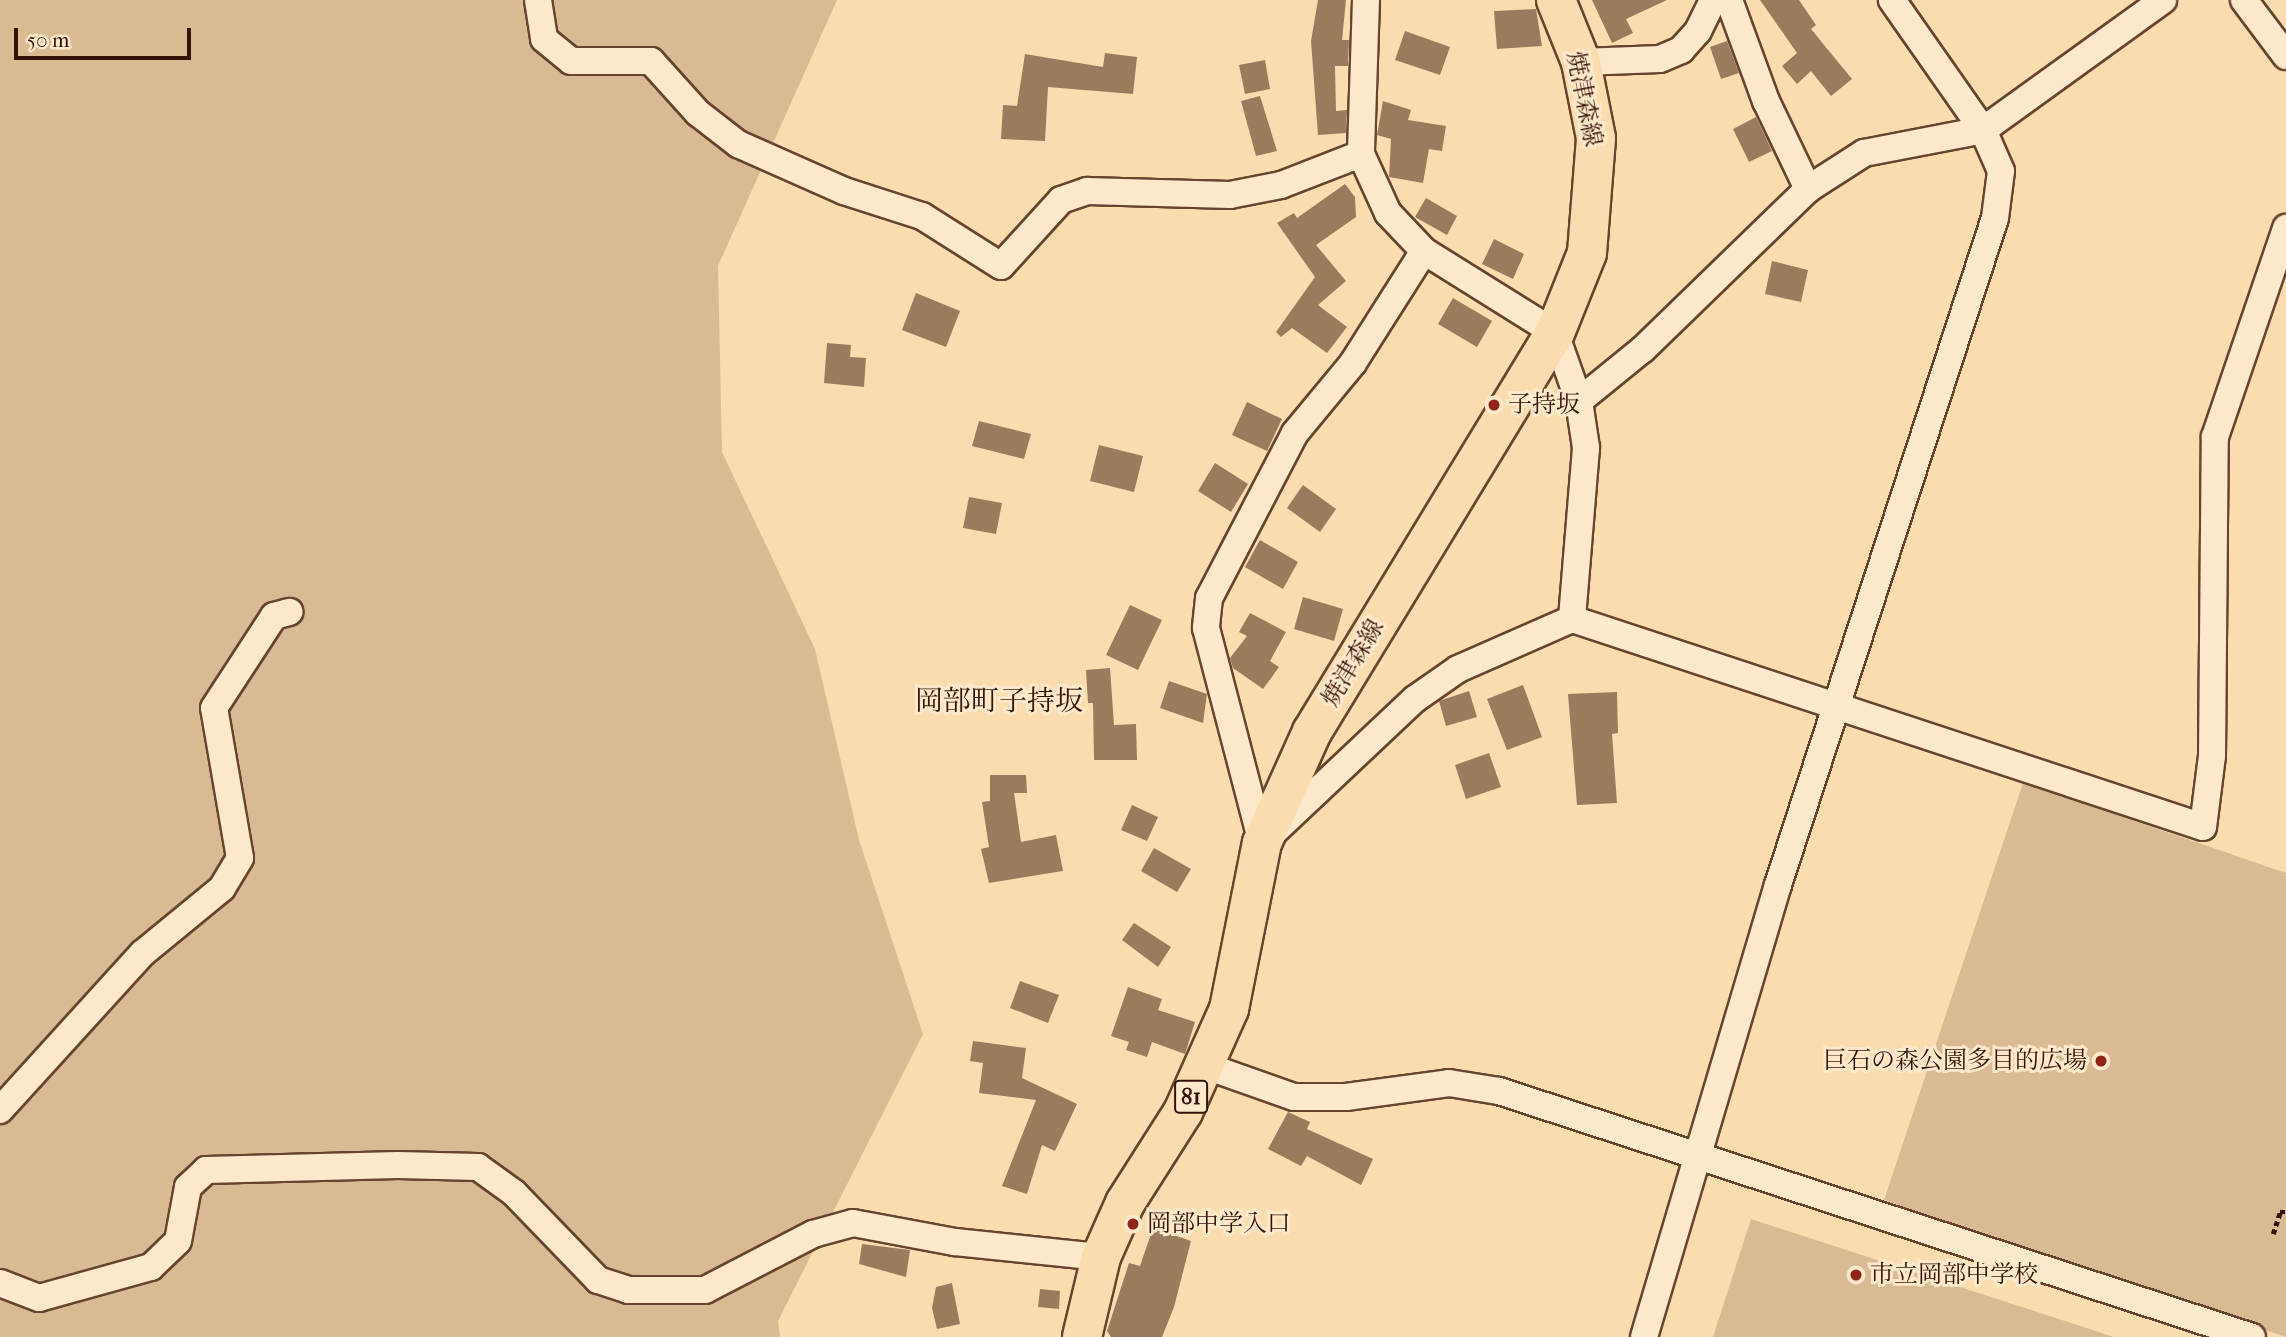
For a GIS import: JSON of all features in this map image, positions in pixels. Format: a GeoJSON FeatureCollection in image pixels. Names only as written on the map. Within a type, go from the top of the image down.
{"type":"FeatureCollection","features":[{"type":"Feature","properties":{"kind":"main road","name":"焼津森線"},"geometry":{"type":"LineString","coordinates":[[1082,1337],[1101,1257],[1125,1203],[1206,1066],[1229,1009],[1262,843],[1334,692],[1555,333],[1587,253],[1595,203],[1596,138],[1581,62],[1556,0]]}},
{"type":"Feature","properties":{"kind":"street"},"geometry":{"type":"LineString","coordinates":[[538,0],[544,39],[571,61],[651,61],[698,113],[738,144],[844,191],[922,216],[1001,266],[1060,200],[1087,191],[1230,195],[1281,185],[1361,154]]}},
{"type":"Feature","properties":{"kind":"street"},"geometry":{"type":"LineString","coordinates":[[1366,0],[1361,154],[1388,213],[1424,251],[1555,333],[1579,401],[1586,449],[1572,619]]}},
{"type":"Feature","properties":{"kind":"street"},"geometry":{"type":"LineString","coordinates":[[1581,62],[1660,60],[1681,50],[1713,0]]}},
{"type":"Feature","properties":{"kind":"street"},"geometry":{"type":"LineString","coordinates":[[1729,0],[1766,101],[1808,189]]}},
{"type":"Feature","properties":{"kind":"street"},"geometry":{"type":"LineString","coordinates":[[1644,1337],[1778,885],[1996,218],[2001,171],[1983,130],[1892,0]]}},
{"type":"Feature","properties":{"kind":"street"},"geometry":{"type":"LineString","coordinates":[[1579,401],[1643,349],[1808,189],[1864,153],[1983,130],[2163,0]]}},
{"type":"Feature","properties":{"kind":"street"},"geometry":{"type":"LineString","coordinates":[[2244,0],[2286,56]]}},
{"type":"Feature","properties":{"kind":"street"},"geometry":{"type":"LineString","coordinates":[[1424,251],[1353,363],[1295,433],[1209,598],[1206,628],[1262,843],[1415,699],[1458,669],[1572,619],[2203,827],[2212,756],[2215,437],[2286,228]]}},
{"type":"Feature","properties":{"kind":"street"},"geometry":{"type":"LineString","coordinates":[[4,1098],[40,1070],[143,953],[222,888],[240,858],[214,708],[274,616],[289,612]]}},
{"type":"Feature","properties":{"kind":"street"},"geometry":{"type":"LineString","coordinates":[[1206,1066],[1294,1097],[1346,1097],[1448,1083],[1499,1091],[2252,1337]]}},
{"type":"Feature","properties":{"kind":"street"},"geometry":{"type":"LineString","coordinates":[[0,1283],[39,1298],[151,1267],[178,1241],[188,1187],[206,1170],[398,1165],[478,1167],[514,1193],[598,1280],[628,1290],[705,1290],[813,1234],[853,1223],[955,1242],[1101,1257]]}},
{"type":"Feature","properties":{"kind":"path"},"geometry":{"type":"LineString","coordinates":[[2273,1234],[2280,1212],[2286,1212]]}},
{"type":"Feature","properties":{"kind":"shaded area"},"geometry":{"type":"Polygon","coordinates":[[[0,0],[837,0],[718,266],[722,452],[815,649],[859,840],[923,1034],[778,1321],[780,1337],[0,1337],[0,0]]]}},
{"type":"Feature","properties":{"kind":"shaded area","name":"巨石の森公園多目的広場"},"geometry":{"type":"Polygon","coordinates":[[[2023,783],[2286,873],[2286,1337],[1884,1200],[2023,783]]]}},
{"type":"Feature","properties":{"kind":"shaded area"},"geometry":{"type":"Polygon","coordinates":[[[1751,1219],[2114,1337],[1713,1337],[1751,1219]]]}},
{"type":"Feature","properties":{"kind":"building"},"geometry":{"type":"Polygon","coordinates":[[[1318,0],[1346,0],[1342,40],[1349,40],[1348,66],[1335,66],[1336,111],[1347,110],[1346,133],[1318,135],[1311,41],[1318,0]]]}},
{"type":"Feature","properties":{"kind":"building"},"geometry":{"type":"Polygon","coordinates":[[[1592,0],[1667,0],[1626,19],[1633,33],[1612,43],[1592,0]]]}},
{"type":"Feature","properties":{"kind":"building"},"geometry":{"type":"Polygon","coordinates":[[[1760,0],[1799,0],[1816,25],[1811,29],[1852,79],[1831,96],[1811,71],[1797,84],[1782,66],[1797,53],[1760,0]]]}},
{"type":"Feature","properties":{"kind":"building"},"geometry":{"type":"Polygon","coordinates":[[[1536,9],[1542,46],[1497,49],[1494,11],[1536,9]]]}},
{"type":"Feature","properties":{"kind":"building"},"geometry":{"type":"Polygon","coordinates":[[[1405,31],[1450,47],[1440,75],[1395,60],[1405,31]]]}},
{"type":"Feature","properties":{"kind":"building"},"geometry":{"type":"Polygon","coordinates":[[[1727,41],[1739,73],[1721,79],[1710,47],[1727,41]]]}},
{"type":"Feature","properties":{"kind":"building"},"geometry":{"type":"Polygon","coordinates":[[[1105,53],[1137,57],[1133,94],[1048,87],[1045,141],[1001,139],[1003,105],[1017,106],[1025,54],[1103,67],[1105,53]]]}},
{"type":"Feature","properties":{"kind":"building"},"geometry":{"type":"Polygon","coordinates":[[[1265,60],[1270,89],[1245,94],[1239,65],[1265,60]]]}},
{"type":"Feature","properties":{"kind":"building"},"geometry":{"type":"Polygon","coordinates":[[[1260,96],[1277,151],[1256,156],[1241,101],[1260,96]]]}},
{"type":"Feature","properties":{"kind":"building"},"geometry":{"type":"Polygon","coordinates":[[[1383,101],[1411,110],[1408,120],[1446,126],[1442,151],[1429,149],[1423,183],[1389,177],[1391,139],[1377,135],[1383,101]]]}},
{"type":"Feature","properties":{"kind":"building"},"geometry":{"type":"Polygon","coordinates":[[[1756,117],[1772,151],[1749,162],[1733,129],[1756,117]]]}},
{"type":"Feature","properties":{"kind":"building"},"geometry":{"type":"Polygon","coordinates":[[[1345,184],[1355,197],[1356,217],[1316,245],[1346,281],[1318,305],[1347,327],[1327,353],[1292,328],[1281,337],[1276,332],[1315,277],[1277,223],[1294,213],[1297,218],[1345,184]]]}},
{"type":"Feature","properties":{"kind":"building"},"geometry":{"type":"Polygon","coordinates":[[[1426,198],[1457,216],[1447,235],[1415,217],[1426,198]]]}},
{"type":"Feature","properties":{"kind":"building"},"geometry":{"type":"Polygon","coordinates":[[[1494,239],[1524,254],[1513,279],[1482,264],[1494,239]]]}},
{"type":"Feature","properties":{"kind":"building"},"geometry":{"type":"Polygon","coordinates":[[[1772,261],[1808,270],[1801,302],[1765,294],[1772,261]]]}},
{"type":"Feature","properties":{"kind":"building"},"geometry":{"type":"Polygon","coordinates":[[[916,293],[960,311],[946,347],[902,330],[916,293]]]}},
{"type":"Feature","properties":{"kind":"building"},"geometry":{"type":"Polygon","coordinates":[[[1453,298],[1492,321],[1477,347],[1438,324],[1453,298]]]}},
{"type":"Feature","properties":{"kind":"building"},"geometry":{"type":"Polygon","coordinates":[[[827,343],[851,345],[850,357],[866,358],[864,387],[824,383],[827,343]]]}},
{"type":"Feature","properties":{"kind":"building"},"geometry":{"type":"Polygon","coordinates":[[[1247,402],[1282,419],[1267,451],[1232,435],[1247,402]]]}},
{"type":"Feature","properties":{"kind":"building"},"geometry":{"type":"Polygon","coordinates":[[[979,421],[1031,434],[1024,459],[972,446],[979,421]]]}},
{"type":"Feature","properties":{"kind":"building"},"geometry":{"type":"Polygon","coordinates":[[[1099,445],[1143,456],[1134,492],[1090,481],[1099,445]]]}},
{"type":"Feature","properties":{"kind":"building"},"geometry":{"type":"Polygon","coordinates":[[[1215,463],[1248,484],[1231,512],[1198,491],[1215,463]]]}},
{"type":"Feature","properties":{"kind":"building"},"geometry":{"type":"Polygon","coordinates":[[[1303,485],[1336,509],[1320,532],[1287,508],[1303,485]]]}},
{"type":"Feature","properties":{"kind":"building"},"geometry":{"type":"Polygon","coordinates":[[[969,497],[1002,503],[996,534],[963,528],[969,497]]]}},
{"type":"Feature","properties":{"kind":"building"},"geometry":{"type":"Polygon","coordinates":[[[1260,540],[1298,562],[1283,589],[1245,567],[1260,540]]]}},
{"type":"Feature","properties":{"kind":"building"},"geometry":{"type":"Polygon","coordinates":[[[1303,597],[1343,609],[1334,641],[1294,629],[1303,597]]]}},
{"type":"Feature","properties":{"kind":"building"},"geometry":{"type":"Polygon","coordinates":[[[1130,605],[1162,620],[1138,670],[1106,655],[1130,605]]]}},
{"type":"Feature","properties":{"kind":"building"},"geometry":{"type":"Polygon","coordinates":[[[1250,613],[1286,632],[1270,661],[1279,667],[1263,689],[1233,668],[1230,658],[1247,636],[1239,632],[1250,613]]]}},
{"type":"Feature","properties":{"kind":"building"},"geometry":{"type":"Polygon","coordinates":[[[1110,668],[1114,725],[1136,724],[1137,760],[1094,760],[1093,703],[1088,703],[1086,670],[1110,668]]]}},
{"type":"Feature","properties":{"kind":"building"},"geometry":{"type":"Polygon","coordinates":[[[1169,681],[1207,694],[1203,723],[1160,708],[1169,681]]]}},
{"type":"Feature","properties":{"kind":"building"},"geometry":{"type":"Polygon","coordinates":[[[1523,685],[1542,737],[1507,750],[1487,699],[1523,685]]]}},
{"type":"Feature","properties":{"kind":"building"},"geometry":{"type":"Polygon","coordinates":[[[1469,691],[1477,717],[1446,726],[1439,701],[1469,691]]]}},
{"type":"Feature","properties":{"kind":"building"},"geometry":{"type":"Polygon","coordinates":[[[1617,692],[1618,733],[1612,734],[1617,803],[1577,805],[1568,694],[1617,692]]]}},
{"type":"Feature","properties":{"kind":"building"},"geometry":{"type":"Polygon","coordinates":[[[1489,753],[1501,787],[1466,799],[1455,765],[1489,753]]]}},
{"type":"Feature","properties":{"kind":"building"},"geometry":{"type":"Polygon","coordinates":[[[990,775],[1026,775],[1027,793],[1014,793],[1021,842],[1056,835],[1063,871],[989,883],[981,849],[989,847],[982,802],[990,801],[990,775]]]}},
{"type":"Feature","properties":{"kind":"building"},"geometry":{"type":"Polygon","coordinates":[[[1132,805],[1158,817],[1147,841],[1121,830],[1132,805]]]}},
{"type":"Feature","properties":{"kind":"building"},"geometry":{"type":"Polygon","coordinates":[[[1154,848],[1191,869],[1177,892],[1141,871],[1154,848]]]}},
{"type":"Feature","properties":{"kind":"building"},"geometry":{"type":"Polygon","coordinates":[[[1134,923],[1171,947],[1158,967],[1122,940],[1134,923]]]}},
{"type":"Feature","properties":{"kind":"building"},"geometry":{"type":"Polygon","coordinates":[[[1020,981],[1059,995],[1048,1023],[1010,1008],[1020,981]]]}},
{"type":"Feature","properties":{"kind":"building"},"geometry":{"type":"Polygon","coordinates":[[[1128,987],[1162,999],[1158,1010],[1195,1022],[1185,1054],[1152,1042],[1147,1057],[1126,1050],[1129,1042],[1111,1036],[1128,987]]]}},
{"type":"Feature","properties":{"kind":"building"},"geometry":{"type":"Polygon","coordinates":[[[973,1041],[1026,1048],[1022,1078],[1077,1104],[1055,1151],[1042,1145],[1027,1194],[1002,1186],[1036,1100],[979,1093],[983,1063],[970,1061],[973,1041]]]}},
{"type":"Feature","properties":{"kind":"building"},"geometry":{"type":"Polygon","coordinates":[[[1288,1112],[1310,1122],[1307,1129],[1373,1159],[1361,1185],[1307,1156],[1301,1166],[1268,1149],[1288,1112]]]}},
{"type":"Feature","properties":{"kind":"building"},"geometry":{"type":"Polygon","coordinates":[[[1153,1228],[1191,1241],[1174,1307],[1162,1337],[1111,1337],[1107,1331],[1129,1263],[1140,1266],[1153,1228]]]}},
{"type":"Feature","properties":{"kind":"building"},"geometry":{"type":"Polygon","coordinates":[[[862,1244],[910,1250],[906,1277],[859,1264],[862,1244]]]}},
{"type":"Feature","properties":{"kind":"building"},"geometry":{"type":"Polygon","coordinates":[[[952,1283],[960,1324],[937,1329],[932,1308],[936,1287],[952,1283]]]}},
{"type":"Feature","properties":{"kind":"building"},"geometry":{"type":"Polygon","coordinates":[[[1040,1289],[1060,1291],[1059,1309],[1038,1307],[1040,1289]]]}},
{"type":"Feature","properties":{"kind":"place","name":"子持坂"},"geometry":{"type":"Point","coordinates":[1494,405]}},
{"type":"Feature","properties":{"kind":"place","name":"巨石の森公園多目的広場"},"geometry":{"type":"Point","coordinates":[2101,1061]}},
{"type":"Feature","properties":{"kind":"place","name":"岡部中学入口"},"geometry":{"type":"Point","coordinates":[1133,1224]}},
{"type":"Feature","properties":{"kind":"place","name":"市立岡部中学校"},"geometry":{"type":"Point","coordinates":[1856,1275]}},
{"type":"Feature","properties":{"kind":"district","name":"岡部町子持坂"},"geometry":{"type":"Point","coordinates":[999,701]}}]}
